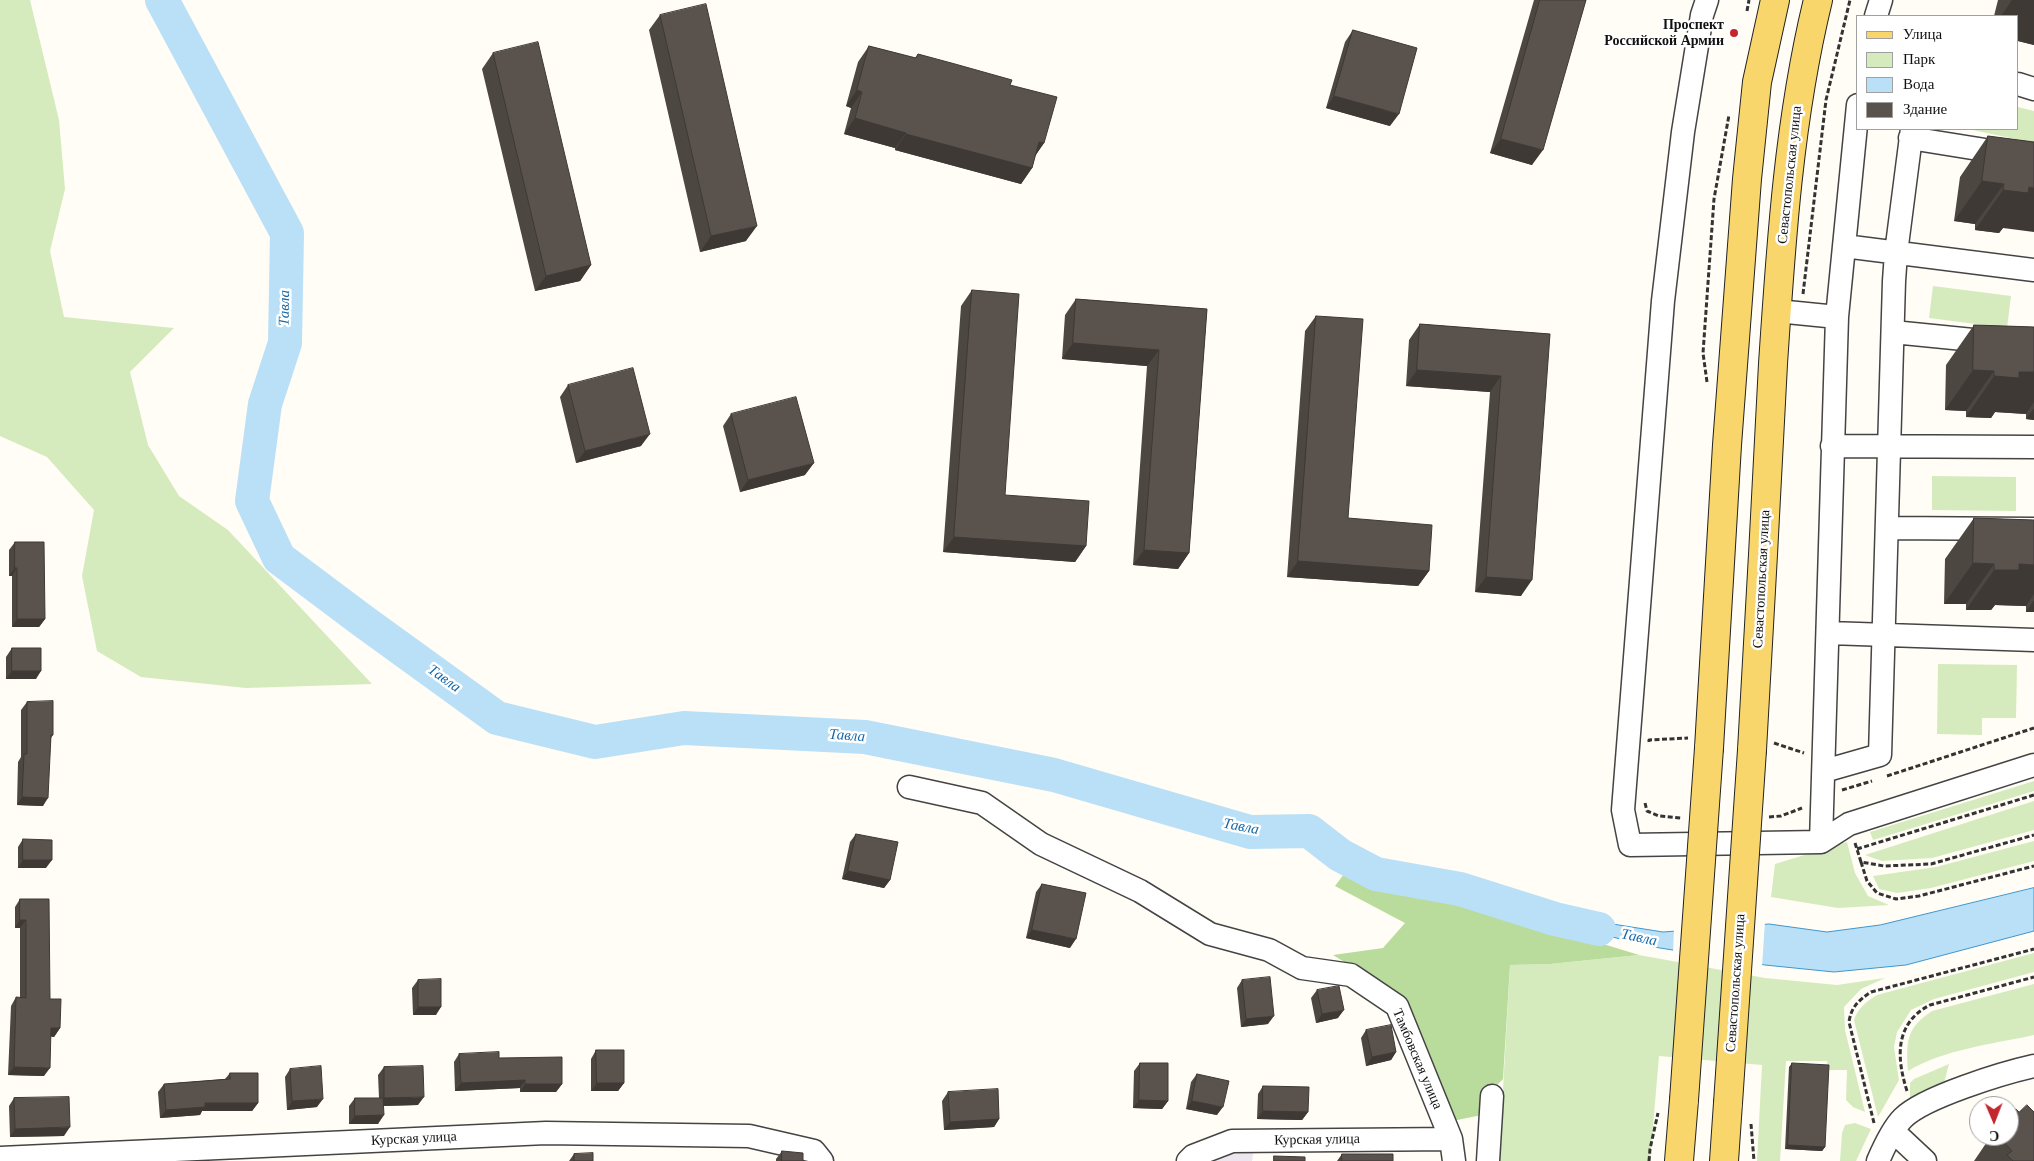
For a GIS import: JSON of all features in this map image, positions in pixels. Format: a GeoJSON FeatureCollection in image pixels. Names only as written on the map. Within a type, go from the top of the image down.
{"type":"FeatureCollection","features":[{"type":"Feature","properties":{"kind":"main road"},"geometry":{"type":"LineString","coordinates":[[1680,1161],[1672,1105],[1700,743],[1727,445],[1747,179],[1757,82],[1775,0]]}},
{"type":"Feature","properties":{"kind":"main road","name":"Севастопольская улица"},"geometry":{"type":"LineString","coordinates":[[1724,1161],[1762,746],[1789,312],[1787,182],[1800,88],[1818,0]]}},
{"type":"Feature","properties":{"kind":"street"},"geometry":{"type":"LineString","coordinates":[[1707,0],[1702,15],[1682,132],[1663,301],[1623,810],[1630,846],[1821,842],[1850,824],[2034,765]]}},
{"type":"Feature","properties":{"kind":"street"},"geometry":{"type":"LineString","coordinates":[[1876,15],[1881,0]]}},
{"type":"Feature","properties":{"kind":"street"},"geometry":{"type":"LineString","coordinates":[[2019,84],[2034,89]]}},
{"type":"Feature","properties":{"kind":"street"},"geometry":{"type":"LineString","coordinates":[[1821,842],[1818,763],[1829,633],[1832,446],[1837,317],[1856,125]]}},
{"type":"Feature","properties":{"kind":"street"},"geometry":{"type":"LineString","coordinates":[[1818,763],[1880,755],[1888,446],[1896,253],[1911,133],[2034,158]]}},
{"type":"Feature","properties":{"kind":"street"},"geometry":{"type":"LineString","coordinates":[[1844,246],[2034,270]]}},
{"type":"Feature","properties":{"kind":"street"},"geometry":{"type":"LineString","coordinates":[[1789,312],[1837,317]]}},
{"type":"Feature","properties":{"kind":"street"},"geometry":{"type":"LineString","coordinates":[[1893,332],[2034,346]]}},
{"type":"Feature","properties":{"kind":"street"},"geometry":{"type":"LineString","coordinates":[[1832,446],[2034,448]]}},
{"type":"Feature","properties":{"kind":"street"},"geometry":{"type":"LineString","coordinates":[[1887,528],[2034,529]]}},
{"type":"Feature","properties":{"kind":"street"},"geometry":{"type":"LineString","coordinates":[[1829,633],[2034,640]]}},
{"type":"Feature","properties":{"kind":"street","name":"Тамбовская улица"},"geometry":{"type":"LineString","coordinates":[[909,787],[982,803],[1041,844],[1140,891],[1210,934],[1269,950],[1302,968],[1351,975],[1397,1006],[1452,1150]]}},
{"type":"Feature","properties":{"kind":"street"},"geometry":{"type":"LineString","coordinates":[[1880,1157],[1902,1119],[1913,1110],[1948,1093],[2018,1069],[2034,1066]]}},
{"type":"Feature","properties":{"kind":"street"},"geometry":{"type":"LineString","coordinates":[[1488,1161],[1492,1096]]}},
{"type":"Feature","properties":{"kind":"street"},"geometry":{"type":"LineString","coordinates":[[1894,1132],[1925,1161]]}},
{"type":"Feature","properties":{"kind":"street","name":"Курская улица"},"geometry":{"type":"LineString","coordinates":[[0,1158],[546,1133],[749,1136],[814,1151],[822,1161]]}},
{"type":"Feature","properties":{"kind":"street","name":"Курская улица"},"geometry":{"type":"LineString","coordinates":[[1188,1161],[1193,1156],[1232,1141],[1452,1150]]}},
{"type":"Feature","properties":{"kind":"path"},"geometry":{"type":"LineString","coordinates":[[1789,312],[1826,100],[1850,0]]}},
{"type":"Feature","properties":{"kind":"path"},"geometry":{"type":"LineString","coordinates":[[2034,728],[1841,790],[1867,882],[1877,893],[1896,899],[1919,896],[2034,866]]}},
{"type":"Feature","properties":{"kind":"path"},"geometry":{"type":"LineString","coordinates":[[1649,740],[1700,743]]}},
{"type":"Feature","properties":{"kind":"path"},"geometry":{"type":"LineString","coordinates":[[1762,746],[1818,763]]}},
{"type":"Feature","properties":{"kind":"path"},"geometry":{"type":"LineString","coordinates":[[1857,849],[2034,795]]}},
{"type":"Feature","properties":{"kind":"path"},"geometry":{"type":"LineString","coordinates":[[1861,862],[1884,866],[1931,864],[2034,835]]}},
{"type":"Feature","properties":{"kind":"path"},"geometry":{"type":"LineString","coordinates":[[1880,1157],[1849,1022],[1850,1012],[1859,1000],[1871,992],[2034,949]]}},
{"type":"Feature","properties":{"kind":"path"},"geometry":{"type":"LineString","coordinates":[[1913,1110],[1904,1082],[1900,1042],[1904,1029],[1914,1016],[1930,1005],[2034,977]]}},
{"type":"Feature","properties":{"kind":"path"},"geometry":{"type":"LineString","coordinates":[[1649,1161],[1650,1150],[1672,1105]]}},
{"type":"Feature","properties":{"kind":"path"},"geometry":{"type":"LineString","coordinates":[[1750,1123],[1755,1152],[1754,1161]]}},
{"type":"Feature","properties":{"kind":"shaded area"},"geometry":{"type":"Polygon","coordinates":[[[1254,1149],[1252,1161],[1208,1161],[1236,1153],[1254,1149]]]}},
{"type":"Feature","properties":{"kind":"green space"},"geometry":{"type":"Polygon","coordinates":[[[0,0],[30,0],[59,120],[65,189],[50,251],[64,317],[174,328],[130,372],[148,445],[179,496],[228,530],[372,684],[246,688],[141,677],[97,651],[82,576],[94,510],[47,457],[0,436],[0,0]]]}},
{"type":"Feature","properties":{"kind":"green space"},"geometry":{"type":"Polygon","coordinates":[[[2019,107],[2034,111],[2034,143],[1973,130],[2019,130],[2019,107]]]}},
{"type":"Feature","properties":{"kind":"green space"},"geometry":{"type":"Polygon","coordinates":[[[1933,286],[2011,296],[2007,328],[1929,318],[1933,286]]]}},
{"type":"Feature","properties":{"kind":"green space"},"geometry":{"type":"Polygon","coordinates":[[[1932,476],[2016,477],[2016,511],[1932,510],[1932,476]]]}},
{"type":"Feature","properties":{"kind":"green space"},"geometry":{"type":"Polygon","coordinates":[[[1938,664],[2017,665],[2016,718],[1982,718],[1982,735],[1937,734],[1938,664]]]}},
{"type":"Feature","properties":{"kind":"green space"},"geometry":{"type":"Polygon","coordinates":[[[2034,781],[2034,791],[1873,840],[1870,832],[2034,781]]]}},
{"type":"Feature","properties":{"kind":"green space"},"geometry":{"type":"Polygon","coordinates":[[[2034,801],[2034,830],[1932,858],[1882,861],[1865,855],[2034,801]]]}},
{"type":"Feature","properties":{"kind":"green space"},"geometry":{"type":"Polygon","coordinates":[[[2034,841],[2034,861],[1931,888],[1897,893],[1879,889],[1873,876],[1936,867],[2034,841]]]}},
{"type":"Feature","properties":{"kind":"green space"},"geometry":{"type":"Polygon","coordinates":[[[1847,842],[1855,873],[1868,896],[1889,905],[1838,908],[1771,897],[1775,864],[1847,842]]]}},
{"type":"Feature","properties":{"kind":"green space"},"geometry":{"type":"Polygon","coordinates":[[[1344,874],[1473,904],[1639,955],[1550,964],[1510,965],[1503,1079],[1498,1084],[1482,1115],[1452,1121],[1393,992],[1333,955],[1383,948],[1405,923],[1335,886],[1344,874]]]}},
{"type":"Feature","properties":{"kind":"green space"},"geometry":{"type":"Polygon","coordinates":[[[2034,953],[2034,972],[1934,999],[1911,1010],[1897,1032],[1894,1047],[1899,1080],[1878,1117],[1854,1020],[1863,1006],[1877,995],[2034,953]]]}},
{"type":"Feature","properties":{"kind":"green space"},"geometry":{"type":"Polygon","coordinates":[[[1639,955],[1765,978],[1837,985],[1885,978],[1861,989],[1844,1007],[1845,1030],[1865,1112],[1853,1107],[1846,1100],[1847,1070],[1828,1070],[1827,1061],[1786,1061],[1780,1161],[1757,1161],[1762,1065],[1659,1056],[1650,1161],[1499,1161],[1510,965],[1550,964],[1639,955]]]}},
{"type":"Feature","properties":{"kind":"green space"},"geometry":{"type":"Polygon","coordinates":[[[2034,984],[2034,1035],[1953,1052],[1908,1071],[1907,1052],[1910,1036],[1912,1030],[1923,1017],[1932,1011],[2034,984]]]}},
{"type":"Feature","properties":{"kind":"green space"},"geometry":{"type":"Polygon","coordinates":[[[1949,1064],[1944,1083],[1910,1098],[1910,1083],[1914,1079],[1949,1064]]]}},
{"type":"Feature","properties":{"kind":"green space"},"geometry":{"type":"Polygon","coordinates":[[[1855,1123],[1871,1129],[1856,1161],[1840,1161],[1842,1133],[1845,1125],[1855,1123]]]}},
{"type":"Feature","properties":{"kind":"water"},"geometry":{"type":"Polygon","coordinates":[[[2034,888],[2034,931],[1906,965],[1834,972],[1765,965],[1654,947],[1587,931],[1555,919],[1600,922],[1663,932],[1769,924],[1827,932],[1880,925],[2034,888]]]}},
{"type":"Feature","properties":{"kind":"pier"},"geometry":{"type":"Polygon","coordinates":[[[1765,921],[1762,967],[1673,953],[1674,928],[1765,921]]]}},
{"type":"Feature","properties":{"kind":"building"},"geometry":{"type":"Polygon","coordinates":[[[1540,0],[1586,0],[1543,150],[1501,139],[1540,0]]]}},
{"type":"Feature","properties":{"kind":"building"},"geometry":{"type":"Polygon","coordinates":[[[706,4],[757,226],[711,236],[660,15],[706,4]]]}},
{"type":"Feature","properties":{"kind":"building"},"geometry":{"type":"Polygon","coordinates":[[[1353,30],[1417,48],[1399,114],[1334,96],[1353,30]]]}},
{"type":"Feature","properties":{"kind":"building"},"geometry":{"type":"Polygon","coordinates":[[[538,42],[591,265],[546,276],[493,53],[538,42]]]}},
{"type":"Feature","properties":{"kind":"building"},"geometry":{"type":"Polygon","coordinates":[[[869,46],[916,58],[918,54],[955,64],[1012,80],[1010,85],[1057,97],[1044,143],[1039,142],[1032,168],[906,134],[855,118],[862,92],[857,90],[869,46]]]}},
{"type":"Feature","properties":{"kind":"building"},"geometry":{"type":"Polygon","coordinates":[[[1988,136],[2034,142],[2034,188],[2029,187],[2028,193],[2003,190],[2004,184],[1982,181],[1988,136]]]}},
{"type":"Feature","properties":{"kind":"building"},"geometry":{"type":"Polygon","coordinates":[[[972,290],[1019,294],[1005,495],[1089,501],[1086,546],[954,537],[972,290]]]}},
{"type":"Feature","properties":{"kind":"building"},"geometry":{"type":"Polygon","coordinates":[[[1076,299],[1207,309],[1189,553],[1144,550],[1159,350],[1073,343],[1076,299]]]}},
{"type":"Feature","properties":{"kind":"building"},"geometry":{"type":"Polygon","coordinates":[[[1316,316],[1363,319],[1348,518],[1432,525],[1429,571],[1298,561],[1316,316]]]}},
{"type":"Feature","properties":{"kind":"building"},"geometry":{"type":"Polygon","coordinates":[[[1420,324],[1550,334],[1532,580],[1486,577],[1501,376],[1417,370],[1420,324]]]}},
{"type":"Feature","properties":{"kind":"building"},"geometry":{"type":"Polygon","coordinates":[[[1974,325],[2034,327],[2034,372],[2019,372],[2019,378],[1994,376],[1994,371],[1973,370],[1974,325]]]}},
{"type":"Feature","properties":{"kind":"building"},"geometry":{"type":"Polygon","coordinates":[[[633,368],[650,434],[585,451],[568,385],[633,368]]]}},
{"type":"Feature","properties":{"kind":"building"},"geometry":{"type":"Polygon","coordinates":[[[796,397],[814,463],[748,480],[731,414],[796,397]]]}},
{"type":"Feature","properties":{"kind":"building"},"geometry":{"type":"Polygon","coordinates":[[[1974,518],[2034,520],[2034,565],[2019,564],[2019,570],[1994,570],[1994,564],[1973,563],[1974,518]]]}},
{"type":"Feature","properties":{"kind":"building"},"geometry":{"type":"Polygon","coordinates":[[[15,542],[44,542],[45,619],[17,619],[15,542]]]}},
{"type":"Feature","properties":{"kind":"building"},"geometry":{"type":"Polygon","coordinates":[[[12,648],[41,648],[41,671],[12,671],[12,648]]]}},
{"type":"Feature","properties":{"kind":"building"},"geometry":{"type":"Polygon","coordinates":[[[53,701],[53,735],[51,735],[48,798],[22,797],[24,754],[27,754],[27,702],[53,701]]]}},
{"type":"Feature","properties":{"kind":"building"},"geometry":{"type":"Polygon","coordinates":[[[856,834],[898,842],[890,880],[848,871],[856,834]]]}},
{"type":"Feature","properties":{"kind":"building"},"geometry":{"type":"Polygon","coordinates":[[[23,839],[52,840],[52,860],[23,860],[23,839]]]}},
{"type":"Feature","properties":{"kind":"building"},"geometry":{"type":"Polygon","coordinates":[[[1042,884],[1086,893],[1076,939],[1032,930],[1042,884]]]}},
{"type":"Feature","properties":{"kind":"building"},"geometry":{"type":"Polygon","coordinates":[[[20,899],[49,899],[50,999],[61,999],[60,1028],[51,1028],[50,1068],[14,1067],[16,997],[26,998],[26,920],[20,920],[20,899]]]}},
{"type":"Feature","properties":{"kind":"building"},"geometry":{"type":"Polygon","coordinates":[[[1270,977],[1274,1016],[1246,1019],[1242,980],[1270,977]]]}},
{"type":"Feature","properties":{"kind":"building"},"geometry":{"type":"Polygon","coordinates":[[[441,979],[441,1007],[418,1007],[418,980],[441,979]]]}},
{"type":"Feature","properties":{"kind":"building"},"geometry":{"type":"Polygon","coordinates":[[[1339,986],[1344,1010],[1322,1014],[1317,990],[1339,986]]]}},
{"type":"Feature","properties":{"kind":"building"},"geometry":{"type":"Polygon","coordinates":[[[1391,1025],[1396,1052],[1372,1057],[1366,1030],[1391,1025]]]}},
{"type":"Feature","properties":{"kind":"building"},"geometry":{"type":"Polygon","coordinates":[[[596,1050],[624,1050],[624,1083],[597,1083],[596,1050]]]}},
{"type":"Feature","properties":{"kind":"building"},"geometry":{"type":"Polygon","coordinates":[[[499,1052],[499,1058],[562,1057],[562,1084],[525,1084],[525,1080],[461,1083],[459,1054],[499,1052]]]}},
{"type":"Feature","properties":{"kind":"building"},"geometry":{"type":"Polygon","coordinates":[[[1140,1063],[1168,1063],[1168,1101],[1139,1100],[1140,1063]]]}},
{"type":"Feature","properties":{"kind":"building"},"geometry":{"type":"Polygon","coordinates":[[[1792,1063],[1829,1065],[1825,1147],[1788,1145],[1792,1063]]]}},
{"type":"Feature","properties":{"kind":"building"},"geometry":{"type":"Polygon","coordinates":[[[321,1066],[323,1099],[292,1101],[290,1069],[321,1066]]]}},
{"type":"Feature","properties":{"kind":"building"},"geometry":{"type":"Polygon","coordinates":[[[423,1066],[424,1097],[384,1098],[384,1067],[423,1066]]]}},
{"type":"Feature","properties":{"kind":"building"},"geometry":{"type":"Polygon","coordinates":[[[230,1073],[258,1073],[258,1103],[205,1103],[205,1107],[166,1110],[164,1084],[230,1079],[230,1073]]]}},
{"type":"Feature","properties":{"kind":"building"},"geometry":{"type":"Polygon","coordinates":[[[1197,1074],[1229,1081],[1223,1107],[1192,1101],[1197,1074]]]}},
{"type":"Feature","properties":{"kind":"building"},"geometry":{"type":"Polygon","coordinates":[[[1263,1086],[1309,1087],[1308,1112],[1263,1111],[1263,1086]]]}},
{"type":"Feature","properties":{"kind":"building"},"geometry":{"type":"Polygon","coordinates":[[[998,1089],[999,1119],[950,1122],[948,1092],[998,1089]]]}},
{"type":"Feature","properties":{"kind":"building"},"geometry":{"type":"Polygon","coordinates":[[[69,1097],[70,1127],[15,1129],[14,1098],[69,1097]]]}},
{"type":"Feature","properties":{"kind":"building"},"geometry":{"type":"Polygon","coordinates":[[[355,1098],[383,1098],[384,1115],[355,1116],[355,1098]]]}},
{"type":"Feature","properties":{"kind":"building"},"geometry":{"type":"Polygon","coordinates":[[[2027,1105],[2034,1112],[2034,1161],[2013,1161],[2007,1155],[2012,1151],[2007,1146],[2019,1146],[2019,1112],[2027,1105]]]}},
{"type":"Feature","properties":{"kind":"building"},"geometry":{"type":"Polygon","coordinates":[[[782,1151],[803,1153],[803,1161],[782,1161],[782,1151]]]}},
{"type":"Feature","properties":{"kind":"building"},"geometry":{"type":"Polygon","coordinates":[[[593,1153],[593,1161],[574,1161],[574,1154],[593,1153]]]}},
{"type":"Feature","properties":{"kind":"building"},"geometry":{"type":"Polygon","coordinates":[[[1342,1154],[1393,1154],[1393,1161],[1342,1161],[1342,1154]]]}},
{"type":"Feature","properties":{"kind":"building"},"geometry":{"type":"Polygon","coordinates":[[[1274,1156],[1305,1157],[1305,1161],[1274,1161],[1274,1156]]]}},
{"type":"Feature","properties":{"kind":"waterway","name":"Тавла"},"geometry":{"type":"LineString","coordinates":[[162,0],[287,233],[285,343],[265,404],[252,501],[279,558],[497,718],[595,742],[684,728],[865,737],[1054,775],[1250,832],[1309,831],[1340,855],[1376,874],[1460,889],[1555,919],[1599,929]]}},
{"type":"Feature","properties":{"kind":"place","name":"Проспект Российской Армии"},"geometry":{"type":"Point","coordinates":[1734,33]}}]}
